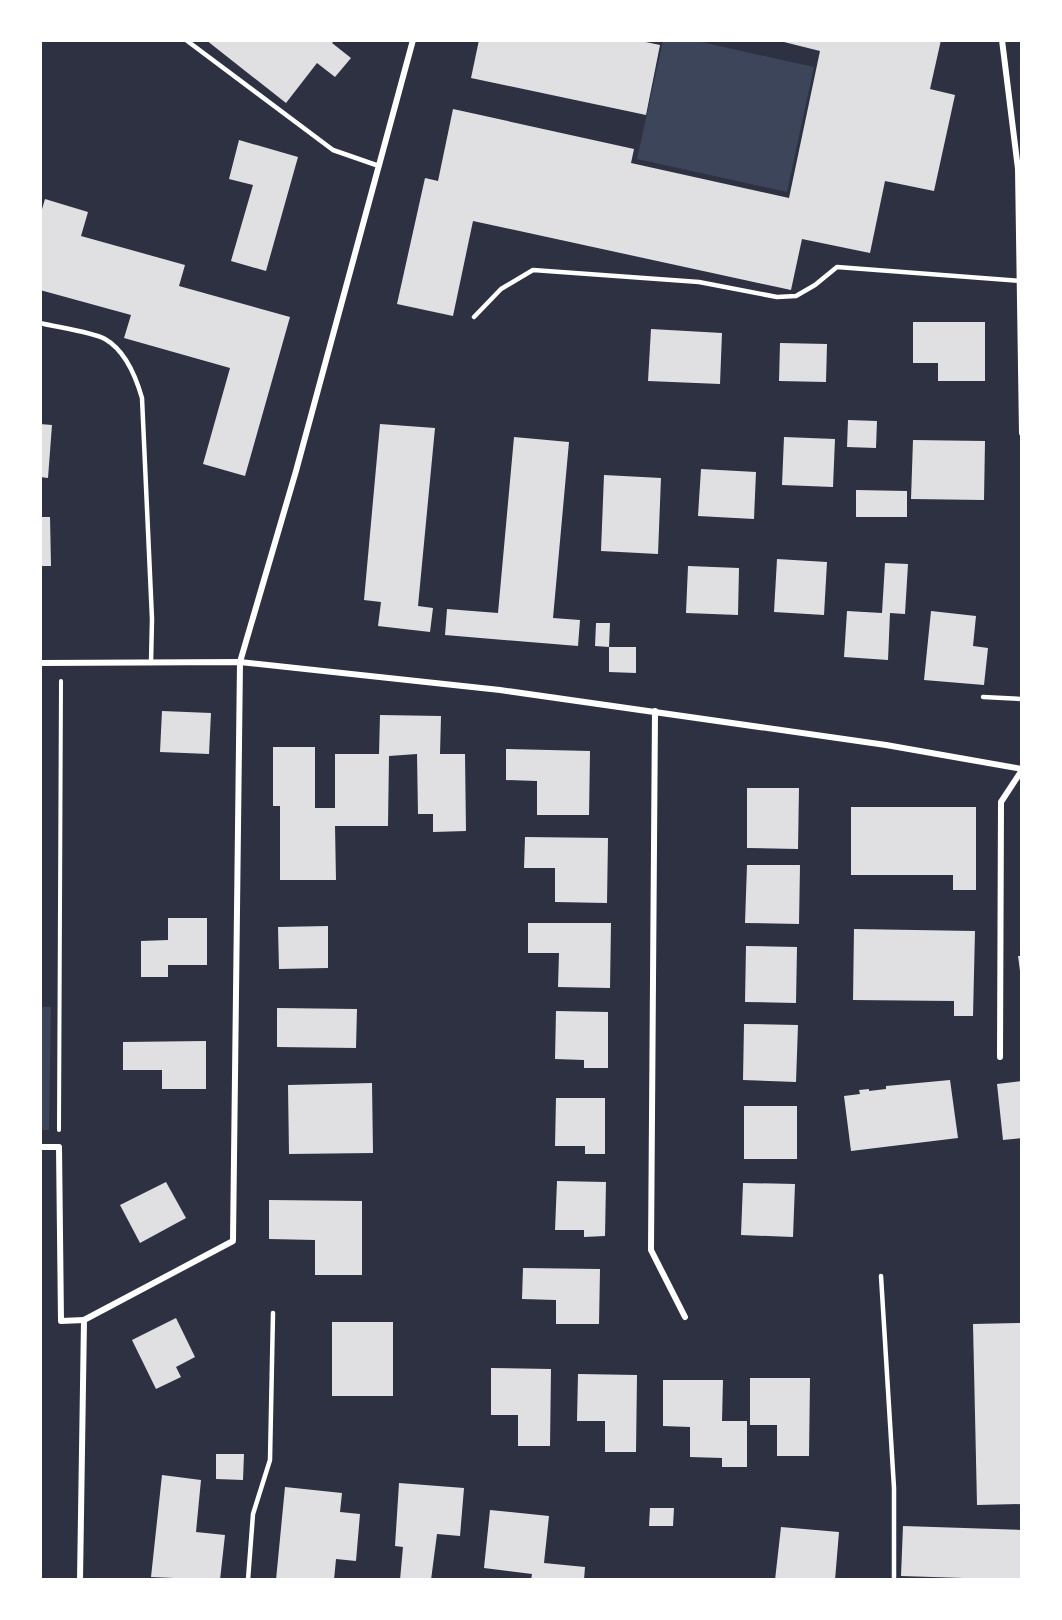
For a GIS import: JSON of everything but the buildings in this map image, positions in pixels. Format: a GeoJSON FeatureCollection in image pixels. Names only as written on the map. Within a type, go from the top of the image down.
{"type":"FeatureCollection","features":[{"type":"Feature","properties":{"kind":"street"},"geometry":{"type":"LineString","coordinates":[[40,1147],[59,1147],[61,1321],[84,1320],[233,1241],[240,662],[413,40]]}},
{"type":"Feature","properties":{"kind":"street"},"geometry":{"type":"LineString","coordinates":[[1002,40],[1018,170],[1022,433]]}},
{"type":"Feature","properties":{"kind":"street"},"geometry":{"type":"LineString","coordinates":[[40,663],[240,662],[500,690],[886,745],[1022,769],[1001,802],[1000,1057]]}},
{"type":"Feature","properties":{"kind":"street"},"geometry":{"type":"LineString","coordinates":[[655,711],[651,1250],[685,1317]]}},
{"type":"Feature","properties":{"kind":"street"},"geometry":{"type":"LineString","coordinates":[[80,1580],[84,1320]]}},
{"type":"Feature","properties":{"kind":"lane"},"geometry":{"type":"LineString","coordinates":[[186,40],[333,150],[379,166]]}},
{"type":"Feature","properties":{"kind":"lane"},"geometry":{"type":"LineString","coordinates":[[474,317],[501,290],[533,270],[699,282],[777,297],[796,296],[815,285],[837,267],[1021,281]]}},
{"type":"Feature","properties":{"kind":"lane"},"geometry":{"type":"LineString","coordinates":[[40,323],[105,339],[124,357],[136,377],[142,410],[152,619],[151,663]]}},
{"type":"Feature","properties":{"kind":"lane"},"geometry":{"type":"LineString","coordinates":[[983,697],[1022,699]]}},
{"type":"Feature","properties":{"kind":"lane"},"geometry":{"type":"LineString","coordinates":[[881,1276],[894,1488],[894,1580]]}},
{"type":"Feature","properties":{"kind":"lane"},"geometry":{"type":"LineString","coordinates":[[248,1580],[253,1514],[270,1460],[273,1313]]}},
{"type":"Feature","properties":{"kind":"path"},"geometry":{"type":"LineString","coordinates":[[59,1147],[61,663]]}},
{"type":"Feature","properties":{"kind":"shaded area"},"geometry":{"type":"Polygon","coordinates":[[[663,41],[697,41],[814,67],[787,192],[637,159],[663,41]]]}},
{"type":"Feature","properties":{"kind":"shaded area"},"geometry":{"type":"Polygon","coordinates":[[[41,1007],[51,1007],[49,1130],[41,1130],[41,1007]]]}}]}
